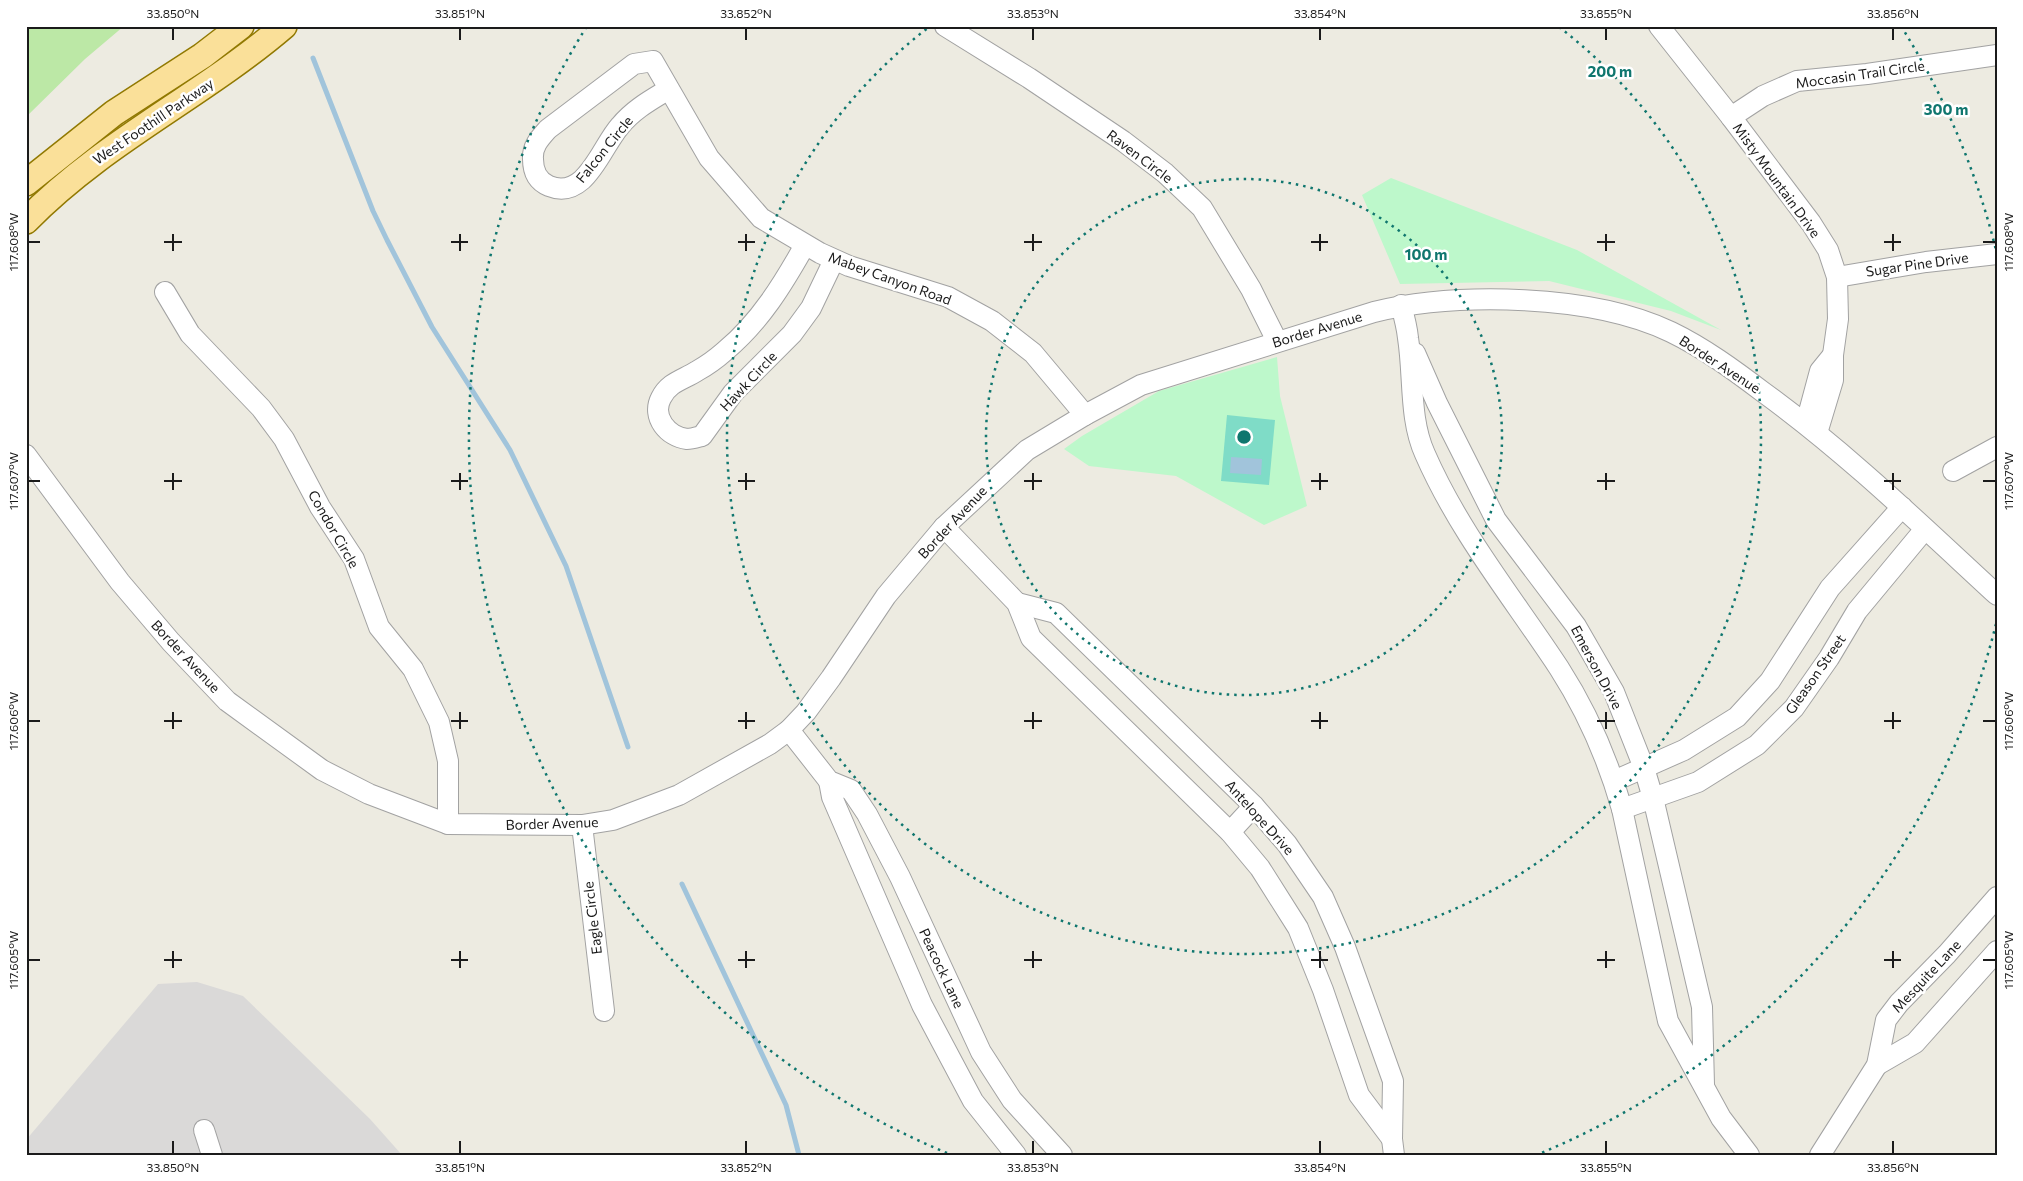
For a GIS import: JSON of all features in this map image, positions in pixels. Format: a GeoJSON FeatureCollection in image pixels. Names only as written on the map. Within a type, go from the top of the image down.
{"type":"FeatureCollection","features":[{"type":"Feature","properties":{"kind":"main road","name":"West Foothill Parkway"},"geometry":{"type":"LineString","coordinates":[[26,183],[114,113],[202,56],[241,26]]}},
{"type":"Feature","properties":{"kind":"main road","name":"West Foothill Parkway"},"geometry":{"type":"LineString","coordinates":[[26,221],[48,199],[132,132],[210,83],[284,26]]}},
{"type":"Feature","properties":{"kind":"street","name":"Raven Circle"},"geometry":{"type":"LineString","coordinates":[[945,26],[1029,78],[1123,141],[1165,173],[1202,208],[1251,290],[1277,341]]}},
{"type":"Feature","properties":{"kind":"street","name":"Misty Mountain Drive"},"geometry":{"type":"LineString","coordinates":[[1659,26],[1811,223],[1828,250],[1837,277],[1838,319],[1833,355],[1820,371],[1811,428]]}},
{"type":"Feature","properties":{"kind":"street","name":"Moccasin Trail Circle"},"geometry":{"type":"LineString","coordinates":[[1731,117],[1763,96],[1797,81],[1997,55]]}},
{"type":"Feature","properties":{"kind":"street","name":"Mabey Canyon Road"},"geometry":{"type":"LineString","coordinates":[[653,61],[709,158],[761,218],[834,260],[948,297],[992,321],[1033,353],[1085,415]]}},
{"type":"Feature","properties":{"kind":"street","name":"Falcon Circle"},"geometry":{"type":"LineString","coordinates":[[653,61],[634,64],[548,129],[538,139],[532,152],[536,176],[545,185],[558,190],[581,183],[619,127],[636,109],[669,89]]}},
{"type":"Feature","properties":{"kind":"street","name":"Hawk Circle"},"geometry":{"type":"LineString","coordinates":[[805,245],[767,307],[747,331],[725,352],[696,372],[671,384],[665,391],[660,399],[658,413],[664,426],[677,436],[689,439],[702,436],[733,393],[792,334],[810,308],[834,260]]}},
{"type":"Feature","properties":{"kind":"street","name":"Sugar Pine Drive"},"geometry":{"type":"LineString","coordinates":[[1837,277],[1918,263],[1997,254]]}},
{"type":"Feature","properties":{"kind":"street","name":"Condor Circle"},"geometry":{"type":"LineString","coordinates":[[165,292],[190,334],[260,408],[284,439],[320,507],[354,559],[380,627],[413,669],[438,722],[448,761],[448,824]]}},
{"type":"Feature","properties":{"kind":"street","name":"Border Avenue"},"geometry":{"type":"LineString","coordinates":[[26,455],[120,582],[170,642],[227,702],[322,770],[369,794],[448,824],[582,825],[613,820],[679,795],[770,744],[789,730],[806,712],[832,678],[886,596],[944,527],[1027,450],[1085,415],[1141,385],[1277,341],[1401,305],[1460,301],[1546,301],[1615,312],[1671,332],[1724,363],[1811,428],[1902,507],[1997,595]]}},
{"type":"Feature","properties":{"kind":"street","name":"Emerson Drive"},"geometry":{"type":"LineString","coordinates":[[1401,305],[1408,338],[1416,422],[1424,453],[1462,526],[1560,669],[1590,726],[1614,781],[1622,809],[1668,1021],[1704,1090],[1721,1118],[1749,1155]]}},
{"type":"Feature","properties":{"kind":"street","name":"Emerson Drive"},"geometry":{"type":"LineString","coordinates":[[1408,338],[1437,403],[1496,520],[1576,626],[1614,692],[1644,768],[1653,798],[1702,1007],[1704,1090]]}},
{"type":"Feature","properties":{"kind":"street"},"geometry":{"type":"LineString","coordinates":[[1953,471],[1997,447]]}},
{"type":"Feature","properties":{"kind":"street"},"geometry":{"type":"LineString","coordinates":[[1614,781],[1684,750],[1737,717],[1770,681],[1830,588],[1902,507]]}},
{"type":"Feature","properties":{"kind":"street","name":"Antelope Drive"},"geometry":{"type":"LineString","coordinates":[[944,527],[1017,603],[1031,638],[1230,832],[1260,868],[1298,928],[1323,990],[1358,1094],[1393,1147]]}},
{"type":"Feature","properties":{"kind":"street","name":"Gleason Street"},"geometry":{"type":"LineString","coordinates":[[1622,809],[1698,782],[1757,745],[1770,733],[1794,708],[1829,658],[1857,611],[1925,529]]}},
{"type":"Feature","properties":{"kind":"street","name":"Antelope Drive"},"geometry":{"type":"LineString","coordinates":[[1017,603],[1056,613],[1254,806],[1287,844],[1323,897],[1345,947],[1393,1081],[1393,1147]]}},
{"type":"Feature","properties":{"kind":"street","name":"Peacock Lane"},"geometry":{"type":"LineString","coordinates":[[789,730],[830,781],[851,790],[867,814],[900,877],[980,1049],[1012,1100],[1062,1155]]}},
{"type":"Feature","properties":{"kind":"street","name":"Peacock Lane"},"geometry":{"type":"LineString","coordinates":[[830,781],[832,797],[922,1005],[973,1100],[1016,1155]]}},
{"type":"Feature","properties":{"kind":"street"},"geometry":{"type":"LineString","coordinates":[[1230,832],[1254,806]]}},
{"type":"Feature","properties":{"kind":"street","name":"Eagle Circle"},"geometry":{"type":"LineString","coordinates":[[582,825],[604,1011]]}},
{"type":"Feature","properties":{"kind":"street","name":"Mesquite Lane"},"geometry":{"type":"LineString","coordinates":[[1820,1155],[1877,1065],[1886,1020],[1899,1003],[1947,954],[1997,897]]}},
{"type":"Feature","properties":{"kind":"street","name":"Mesquite Lane"},"geometry":{"type":"LineString","coordinates":[[1877,1065],[1915,1043],[1997,952]]}},
{"type":"Feature","properties":{"kind":"street"},"geometry":{"type":"LineString","coordinates":[[952,1062],[980,1049]]}},
{"type":"Feature","properties":{"kind":"street"},"geometry":{"type":"LineString","coordinates":[[204,1130],[212,1155]]}},
{"type":"Feature","properties":{"kind":"shaded area"},"geometry":{"type":"Polygon","coordinates":[[[1227,415],[1275,420],[1269,485],[1221,481],[1227,415]]]}},
{"type":"Feature","properties":{"kind":"shaded area"},"geometry":{"type":"Polygon","coordinates":[[[1231,457],[1262,459],[1261,475],[1230,473],[1231,457]]]}},
{"type":"Feature","properties":{"kind":"shaded area"},"geometry":{"type":"Polygon","coordinates":[[[197,982],[243,996],[370,1119],[402,1155],[26,1155],[26,1140],[158,984],[197,982]]]}},
{"type":"Feature","properties":{"kind":"green space"},"geometry":{"type":"Polygon","coordinates":[[[26,26],[124,26],[85,59],[26,117],[26,26]]]}},
{"type":"Feature","properties":{"kind":"green space"},"geometry":{"type":"Polygon","coordinates":[[[1391,178],[1577,250],[1721,330],[1671,311],[1549,281],[1400,284],[1362,195],[1391,178]]]}},
{"type":"Feature","properties":{"kind":"green space"},"geometry":{"type":"Polygon","coordinates":[[[1277,357],[1280,396],[1307,506],[1264,525],[1176,476],[1089,466],[1064,449],[1082,436],[1159,391],[1277,357]]]}},
{"type":"Feature","properties":{"kind":"waterway"},"geometry":{"type":"LineString","coordinates":[[313,58],[373,211],[387,240],[432,327],[510,450],[566,566],[628,747]]}},
{"type":"Feature","properties":{"kind":"waterway"},"geometry":{"type":"LineString","coordinates":[[682,884],[786,1105],[799,1155]]}}]}
